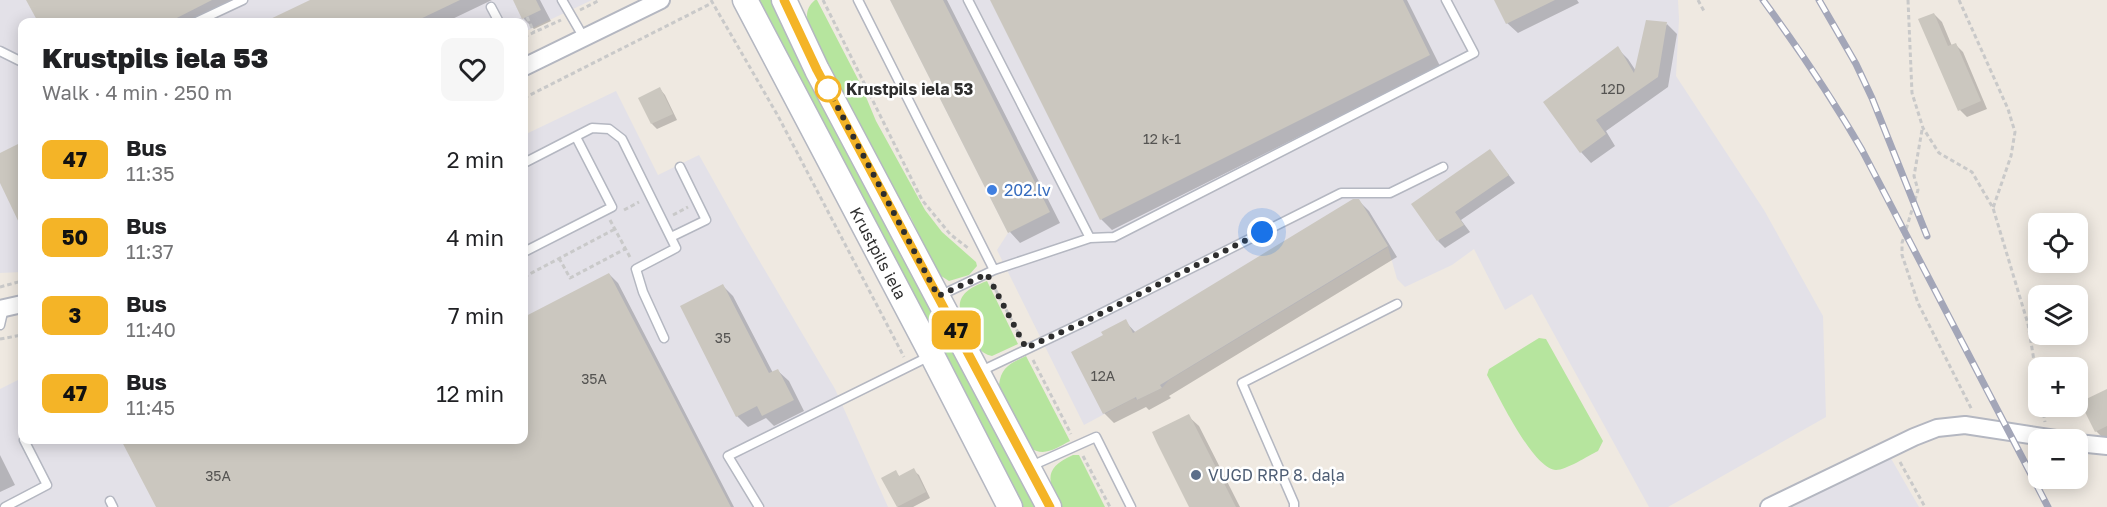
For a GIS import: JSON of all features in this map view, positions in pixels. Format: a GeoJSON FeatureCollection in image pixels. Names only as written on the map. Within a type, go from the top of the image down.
{"type":"FeatureCollection","features":[{"type":"Feature","properties":{"kind":"main road","name":"Krustpils iela"},"geometry":{"type":"LineString","coordinates":[[745,0],[1010,507]]}},
{"type":"Feature","properties":{"kind":"main road","name":"Krustpils iela"},"geometry":{"type":"LineString","coordinates":[[786,1],[817,70],[1050,507]]}},
{"type":"Feature","properties":{"kind":"street"},"geometry":{"type":"LineString","coordinates":[[528,65],[662,0]]}},
{"type":"Feature","properties":{"kind":"street"},"geometry":{"type":"LineString","coordinates":[[2,308],[18,305]]}},
{"type":"Feature","properties":{"kind":"street"},"geometry":{"type":"LineString","coordinates":[[1769,507],[1937,428],[1980,426],[2028,434]]}},
{"type":"Feature","properties":{"kind":"street"},"geometry":{"type":"LineString","coordinates":[[2088,444],[2107,446]]}},
{"type":"Feature","properties":{"kind":"lane"},"geometry":{"type":"LineString","coordinates":[[205,18],[243,0]]}},
{"type":"Feature","properties":{"kind":"lane"},"geometry":{"type":"LineString","coordinates":[[562,0],[584,38]]}},
{"type":"Feature","properties":{"kind":"lane"},"geometry":{"type":"LineString","coordinates":[[858,0],[991,272]]}},
{"type":"Feature","properties":{"kind":"lane"},"geometry":{"type":"LineString","coordinates":[[969,0],[1090,238]]}},
{"type":"Feature","properties":{"kind":"lane"},"geometry":{"type":"LineString","coordinates":[[938,296],[991,272],[1090,238],[1114,237],[1474,53],[1446,0]]}},
{"type":"Feature","properties":{"kind":"lane"},"geometry":{"type":"LineString","coordinates":[[491,7],[497,18]]}},
{"type":"Feature","properties":{"kind":"lane"},"geometry":{"type":"LineString","coordinates":[[0,51],[18,60]]}},
{"type":"Feature","properties":{"kind":"lane"},"geometry":{"type":"LineString","coordinates":[[528,161],[592,128],[609,129],[622,139],[676,248],[636,269],[643,292],[664,338]]}},
{"type":"Feature","properties":{"kind":"lane"},"geometry":{"type":"LineString","coordinates":[[528,250],[612,207],[576,137]]}},
{"type":"Feature","properties":{"kind":"lane"},"geometry":{"type":"LineString","coordinates":[[671,237],[706,220],[680,166]]}},
{"type":"Feature","properties":{"kind":"lane"},"geometry":{"type":"LineString","coordinates":[[979,372],[1341,193],[1390,193],[1443,167]]}},
{"type":"Feature","properties":{"kind":"lane"},"geometry":{"type":"LineString","coordinates":[[1294,507],[1242,383],[1397,304]]}},
{"type":"Feature","properties":{"kind":"lane"},"geometry":{"type":"LineString","coordinates":[[0,325],[2,308]]}},
{"type":"Feature","properties":{"kind":"lane"},"geometry":{"type":"LineString","coordinates":[[759,507],[728,456],[932,355]]}},
{"type":"Feature","properties":{"kind":"lane"},"geometry":{"type":"LineString","coordinates":[[1029,467],[1096,437],[1131,507]]}},
{"type":"Feature","properties":{"kind":"lane"},"geometry":{"type":"LineString","coordinates":[[5,507],[46,485],[27,444]]}},
{"type":"Feature","properties":{"kind":"path"},"geometry":{"type":"LineString","coordinates":[[823,0],[922,200],[950,234],[976,255],[991,272],[1026,348],[1110,507]]}},
{"type":"Feature","properties":{"kind":"path"},"geometry":{"type":"LineString","coordinates":[[1698,0],[1705,13]]}},
{"type":"Feature","properties":{"kind":"path"},"geometry":{"type":"LineString","coordinates":[[1908,0],[1912,93],[1923,128],[1939,153],[1972,172],[1993,208],[2028,324],[2033,357]]}},
{"type":"Feature","properties":{"kind":"path"},"geometry":{"type":"LineString","coordinates":[[1959,0],[2008,110],[2015,132],[2012,156],[1993,208]]}},
{"type":"Feature","properties":{"kind":"path"},"geometry":{"type":"LineString","coordinates":[[528,96],[712,2],[778,116],[909,366]]}},
{"type":"Feature","properties":{"kind":"path"},"geometry":{"type":"LineString","coordinates":[[528,19],[534,32]]}},
{"type":"Feature","properties":{"kind":"path"},"geometry":{"type":"LineString","coordinates":[[1923,128],[1914,176],[1918,190],[1902,243],[1902,255],[1918,303],[1980,426]]}},
{"type":"Feature","properties":{"kind":"path"},"geometry":{"type":"LineString","coordinates":[[640,201],[644,209]]}},
{"type":"Feature","properties":{"kind":"path"},"geometry":{"type":"LineString","coordinates":[[528,275],[615,229]]}},
{"type":"Feature","properties":{"kind":"path"},"geometry":{"type":"LineString","coordinates":[[560,258],[570,278],[625,249]]}},
{"type":"Feature","properties":{"kind":"path"},"geometry":{"type":"LineString","coordinates":[[630,258],[639,255]]}},
{"type":"Feature","properties":{"kind":"path"},"geometry":{"type":"LineString","coordinates":[[0,287],[18,282]]}},
{"type":"Feature","properties":{"kind":"path"},"geometry":{"type":"LineString","coordinates":[[0,339],[18,336]]}},
{"type":"Feature","properties":{"kind":"path"},"geometry":{"type":"LineString","coordinates":[[1892,448],[1925,507]]}},
{"type":"Feature","properties":{"kind":"shaded area"},"geometry":{"type":"Polygon","coordinates":[[[0,0],[592,0],[528,30],[528,18],[18,18],[18,272],[0,273],[0,0]]]}},
{"type":"Feature","properties":{"kind":"shaded area"},"geometry":{"type":"Polygon","coordinates":[[[890,0],[1678,0],[1676,76],[1764,210],[1823,316],[1826,417],[1668,507],[1649,507],[1532,294],[1505,310],[1474,249],[1452,265],[1405,287],[1397,279],[1388,247],[1169,380],[1162,388],[1137,400],[1134,398],[1084,425],[997,250],[1008,233],[890,0]]]}},
{"type":"Feature","properties":{"kind":"shaded area"},"geometry":{"type":"Polygon","coordinates":[[[616,91],[658,175],[699,155],[835,389],[888,507],[0,507],[0,389],[18,380],[18,444],[528,444],[528,133],[616,91]]]}},
{"type":"Feature","properties":{"kind":"shaded area"},"geometry":{"type":"Polygon","coordinates":[[[1889,455],[1919,507],[1793,507],[1889,455]]]}},
{"type":"Feature","properties":{"kind":"green space"},"geometry":{"type":"Polygon","coordinates":[[[755,0],[772,0],[1037,507],[1021,507],[755,0]]]}},
{"type":"Feature","properties":{"kind":"green space"},"geometry":{"type":"Polygon","coordinates":[[[815,0],[861,85],[876,121],[925,210],[942,232],[976,262],[977,266],[969,275],[949,281],[938,274],[910,216],[899,201],[811,34],[807,12],[815,0]]]}},
{"type":"Feature","properties":{"kind":"green space"},"geometry":{"type":"Polygon","coordinates":[[[987,281],[1018,344],[992,356],[981,351],[976,345],[964,324],[960,308],[960,301],[968,290],[987,281]]]}},
{"type":"Feature","properties":{"kind":"green space"},"geometry":{"type":"Polygon","coordinates":[[[1539,338],[1546,339],[1603,441],[1598,451],[1556,470],[1537,458],[1527,445],[1487,375],[1489,369],[1539,338]]]}},
{"type":"Feature","properties":{"kind":"green space"},"geometry":{"type":"Polygon","coordinates":[[[1026,356],[1070,441],[1050,451],[1040,452],[1029,447],[999,385],[1004,370],[1026,356]]]}},
{"type":"Feature","properties":{"kind":"green space"},"geometry":{"type":"Polygon","coordinates":[[[1073,455],[1079,455],[1105,507],[1061,507],[1053,490],[1050,476],[1056,465],[1073,455]]]}},
{"type":"Feature","properties":{"kind":"building"},"geometry":{"type":"Polygon","coordinates":[[[26,0],[212,0],[177,18],[36,18],[26,0]]]}},
{"type":"Feature","properties":{"kind":"building"},"geometry":{"type":"Polygon","coordinates":[[[310,0],[460,0],[422,18],[272,18],[310,0]]]}},
{"type":"Feature","properties":{"kind":"building"},"geometry":{"type":"Polygon","coordinates":[[[513,0],[536,0],[541,10],[522,18],[513,0]]]}},
{"type":"Feature","properties":{"kind":"building"},"geometry":{"type":"Polygon","coordinates":[[[890,0],[943,0],[1050,212],[1008,233],[890,0]]]}},
{"type":"Feature","properties":{"kind":"building"},"geometry":{"type":"Polygon","coordinates":[[[990,0],[1403,0],[1430,55],[1100,220],[990,0]]]}},
{"type":"Feature","properties":{"kind":"building"},"geometry":{"type":"Polygon","coordinates":[[[1494,0],[1555,0],[1506,24],[1494,0]]]}},
{"type":"Feature","properties":{"kind":"building"},"geometry":{"type":"Polygon","coordinates":[[[1934,13],[1948,46],[1956,43],[1981,101],[1958,111],[1918,19],[1934,13]]]}},
{"type":"Feature","properties":{"kind":"building"},"geometry":{"type":"Polygon","coordinates":[[[1646,20],[1667,22],[1658,77],[1596,120],[1606,134],[1580,153],[1543,102],[1618,46],[1634,73],[1646,20]]]}},
{"type":"Feature","properties":{"kind":"building"},"geometry":{"type":"Polygon","coordinates":[[[660,87],[673,114],[651,124],[638,98],[660,87]]]}},
{"type":"Feature","properties":{"kind":"building"},"geometry":{"type":"Polygon","coordinates":[[[18,144],[18,221],[0,183],[0,153],[18,144]]]}},
{"type":"Feature","properties":{"kind":"building"},"geometry":{"type":"Polygon","coordinates":[[[1490,149],[1509,175],[1455,212],[1464,225],[1437,241],[1411,204],[1490,149]]]}},
{"type":"Feature","properties":{"kind":"building"},"geometry":{"type":"Polygon","coordinates":[[[1353,199],[1359,199],[1388,246],[1160,385],[1162,388],[1137,400],[1136,397],[1103,414],[1071,352],[1103,335],[1101,332],[1126,319],[1133,333],[1353,199]]]}},
{"type":"Feature","properties":{"kind":"building"},"geometry":{"type":"Polygon","coordinates":[[[609,273],[731,507],[156,507],[123,444],[528,444],[528,315],[609,273]]]}},
{"type":"Feature","properties":{"kind":"building"},"geometry":{"type":"Polygon","coordinates":[[[723,284],[769,373],[778,369],[794,400],[762,416],[757,406],[736,417],[680,306],[723,284]]]}},
{"type":"Feature","properties":{"kind":"building"},"geometry":{"type":"Polygon","coordinates":[[[2107,389],[2107,426],[2095,432],[2088,417],[2088,398],[2107,389]]]}},
{"type":"Feature","properties":{"kind":"building","name":"VUGD RRP 8. daļa"},"geometry":{"type":"Polygon","coordinates":[[[1189,414],[1236,507],[1189,507],[1152,432],[1189,414]]]}},
{"type":"Feature","properties":{"kind":"building"},"geometry":{"type":"Polygon","coordinates":[[[914,468],[926,492],[897,507],[881,478],[896,470],[899,476],[914,468]]]}},
{"type":"Feature","properties":{"kind":"railway"},"geometry":{"type":"LineString","coordinates":[[1763,0],[1815,74],[1862,150],[2048,507]]}},
{"type":"Feature","properties":{"kind":"railway"},"geometry":{"type":"LineString","coordinates":[[1819,0],[1856,64],[1872,98],[1927,236]]}},
{"type":"Feature","properties":{"kind":"bus line","name":"47"},"geometry":{"type":"LineString","coordinates":[[784,0],[817,70],[1050,507]]}},
{"type":"Feature","properties":{"kind":"place","name":"Krustpils iela 53"},"geometry":{"type":"Point","coordinates":[828,89]}},
{"type":"Feature","properties":{"kind":"place","name":"202.lv"},"geometry":{"type":"Point","coordinates":[992,190]}},
{"type":"Feature","properties":{"kind":"place","name":"VUGD RRP 8. daļa"},"geometry":{"type":"Point","coordinates":[1196,475]}},
{"type":"Feature","properties":{"kind":"route"},"geometry":{"type":"LineString","coordinates":[[828,89],[938,296],[987,274],[1026,348],[1084,322],[1262,232]]}}]}
